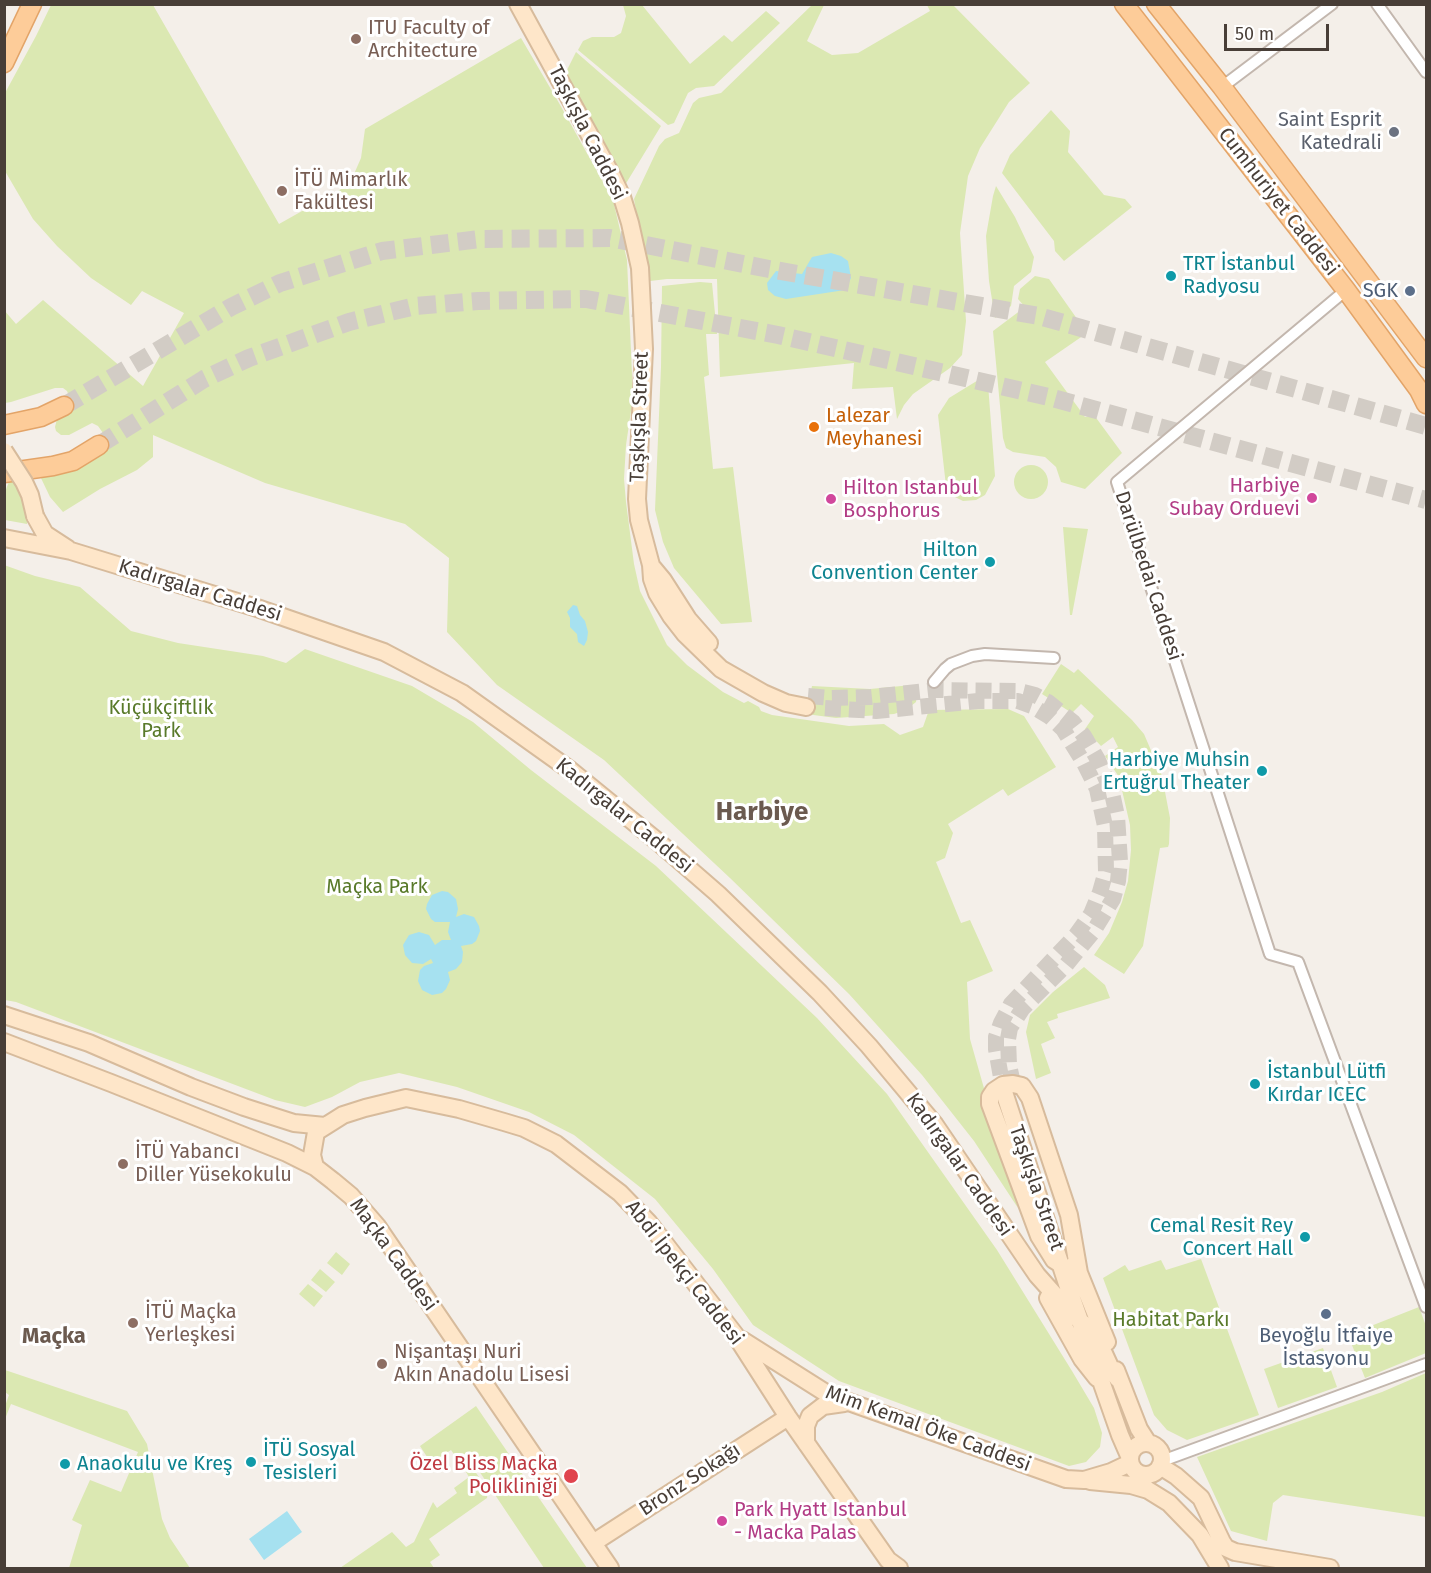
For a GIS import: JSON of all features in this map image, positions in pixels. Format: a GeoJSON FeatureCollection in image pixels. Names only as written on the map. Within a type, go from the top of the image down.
{"type":"FeatureCollection","features":[{"type":"Feature","properties":{"kind":"main road"},"geometry":{"type":"LineString","coordinates":[[4,63],[32,4]]}},
{"type":"Feature","properties":{"kind":"main road","name":"Taşkışla Caddesi"},"geometry":{"type":"LineString","coordinates":[[518,4],[611,174],[622,197],[630,223],[640,268],[644,349],[637,499],[639,520],[651,565],[688,619],[710,644],[746,672],[764,682],[794,693],[807,702]]}},
{"type":"Feature","properties":{"kind":"main road","name":"Cumhuriyet Caddesi"},"geometry":{"type":"LineString","coordinates":[[1124,4],[1346,290],[1419,390],[1426,404]]}},
{"type":"Feature","properties":{"kind":"main road","name":"Cumhuriyet Caddesi"},"geometry":{"type":"LineString","coordinates":[[1156,4],[1222,87],[1426,358]]}},
{"type":"Feature","properties":{"kind":"main road"},"geometry":{"type":"LineString","coordinates":[[1346,290],[1364,276]]}},
{"type":"Feature","properties":{"kind":"main road"},"geometry":{"type":"LineString","coordinates":[[8,425],[41,417],[64,406]]}},
{"type":"Feature","properties":{"kind":"main road"},"geometry":{"type":"LineString","coordinates":[[4,473],[73,461],[99,445]]}},
{"type":"Feature","properties":{"kind":"main road"},"geometry":{"type":"LineString","coordinates":[[4,451],[24,482],[35,516],[45,534],[71,551]]}},
{"type":"Feature","properties":{"kind":"main road"},"geometry":{"type":"LineString","coordinates":[[4,538],[71,551]]}},
{"type":"Feature","properties":{"kind":"main road","name":"Kadırgalar Caddesi"},"geometry":{"type":"LineString","coordinates":[[71,551],[257,608],[384,652],[462,693],[570,770],[657,841],[717,894],[820,993],[869,1046],[935,1125],[1037,1275],[1054,1296],[1082,1323]]}},
{"type":"Feature","properties":{"kind":"main road"},"geometry":{"type":"LineString","coordinates":[[4,1015],[89,1043],[244,1107],[320,1129],[312,1155],[315,1167]]}},
{"type":"Feature","properties":{"kind":"main road","name":"Maçka Caddesi"},"geometry":{"type":"LineString","coordinates":[[4,1042],[295,1157],[315,1167],[351,1196],[376,1226],[610,1569]]}},
{"type":"Feature","properties":{"kind":"main road"},"geometry":{"type":"LineString","coordinates":[[1062,1265],[1054,1260],[1039,1236],[990,1104],[990,1097],[994,1091],[1003,1085],[1022,1086],[1030,1098],[1069,1215],[1079,1273],[1100,1323],[1110,1380],[1120,1435],[1132,1468],[1141,1474],[1152,1474],[1161,1464],[1160,1451],[1148,1443],[1139,1429],[1110,1380],[1082,1323]]}},
{"type":"Feature","properties":{"kind":"main road","name":"Taşkışla Street"},"geometry":{"type":"LineString","coordinates":[[1079,1273],[1009,1090],[1082,1323]]}},
{"type":"Feature","properties":{"kind":"main road","name":"Abdi İpekçi Caddesi"},"geometry":{"type":"LineString","coordinates":[[295,1157],[307,1137],[344,1115],[406,1098],[459,1108],[492,1118],[524,1128],[556,1144],[620,1193],[649,1223],[736,1336],[806,1443],[888,1560],[899,1569]]}},
{"type":"Feature","properties":{"kind":"main road","name":"Kadırgalar Caddesi"},"geometry":{"type":"LineString","coordinates":[[1037,1275],[1082,1359],[1092,1373],[1110,1380]]}},
{"type":"Feature","properties":{"kind":"main road","name":"Mim Kemal Öke Caddesi"},"geometry":{"type":"LineString","coordinates":[[736,1336],[829,1395],[1066,1479],[1084,1480],[1111,1472],[1130,1460]]}},
{"type":"Feature","properties":{"kind":"main road"},"geometry":{"type":"LineString","coordinates":[[806,1443],[806,1426],[810,1416],[823,1406],[851,1403]]}},
{"type":"Feature","properties":{"kind":"main road","name":"Bronz Sokağı"},"geometry":{"type":"LineString","coordinates":[[593,1543],[788,1417]]}},
{"type":"Feature","properties":{"kind":"main road"},"geometry":{"type":"LineString","coordinates":[[1130,1460],[1135,1447],[1148,1443]]}},
{"type":"Feature","properties":{"kind":"main road"},"geometry":{"type":"LineString","coordinates":[[1161,1464],[1201,1498],[1226,1548],[1235,1552],[1330,1569]]}},
{"type":"Feature","properties":{"kind":"main road"},"geometry":{"type":"LineString","coordinates":[[1084,1480],[1131,1485],[1148,1490],[1169,1503],[1200,1535],[1219,1567]]}},
{"type":"Feature","properties":{"kind":"main road"},"geometry":{"type":"LineString","coordinates":[[1219,1567],[1226,1548]]}},
{"type":"Feature","properties":{"kind":"street"},"geometry":{"type":"LineString","coordinates":[[1222,87],[1332,4]]}},
{"type":"Feature","properties":{"kind":"street"},"geometry":{"type":"LineString","coordinates":[[1377,4],[1426,72]]}},
{"type":"Feature","properties":{"kind":"street","name":"Darülbedai Caddesi"},"geometry":{"type":"LineString","coordinates":[[1346,290],[1117,482],[1270,954],[1298,962],[1426,1307]]}},
{"type":"Feature","properties":{"kind":"street"},"geometry":{"type":"LineString","coordinates":[[934,682],[951,664],[972,656],[985,654],[1054,658]]}},
{"type":"Feature","properties":{"kind":"street"},"geometry":{"type":"LineString","coordinates":[[1161,1464],[1426,1365]]}},
{"type":"Feature","properties":{"kind":"green space"},"geometry":{"type":"Polygon","coordinates":[[[51,5],[153,5],[279,224],[343,188],[354,174],[361,158],[365,129],[521,38],[613,200],[627,260],[633,397],[626,445],[624,479],[626,502],[640,591],[667,645],[687,665],[723,692],[744,703],[748,701],[759,707],[761,711],[772,715],[849,726],[884,724],[900,735],[923,727],[929,710],[1008,709],[1024,716],[1056,767],[1008,796],[1003,789],[948,824],[953,833],[945,858],[936,862],[961,923],[970,920],[993,971],[967,982],[970,1039],[1018,1208],[974,1141],[922,1075],[849,994],[604,760],[497,685],[447,632],[449,558],[405,524],[265,483],[153,435],[153,457],[137,470],[63,512],[50,497],[40,476],[105,449],[109,446],[108,440],[98,426],[92,423],[69,435],[61,435],[56,431],[57,419],[71,401],[67,391],[63,388],[55,388],[5,403],[4,310],[16,324],[43,300],[143,386],[184,313],[142,291],[131,305],[91,278],[57,246],[33,219],[5,171],[5,93],[51,5]]]}},
{"type":"Feature","properties":{"kind":"green space"},"geometry":{"type":"Polygon","coordinates":[[[623,5],[642,5],[690,64],[724,35],[732,42],[766,11],[780,23],[714,86],[696,88],[688,93],[674,123],[668,125],[578,50],[583,41],[592,37],[614,37],[621,33],[626,16],[623,5]]]}},
{"type":"Feature","properties":{"kind":"green space"},"geometry":{"type":"Polygon","coordinates":[[[812,5],[824,5],[807,41],[832,55],[858,53],[930,11],[927,5],[953,5],[1030,83],[1009,102],[980,148],[968,176],[960,233],[966,321],[962,355],[950,368],[913,394],[897,419],[893,387],[852,389],[854,363],[720,377],[717,279],[650,281],[634,199],[659,146],[665,139],[679,133],[693,103],[699,98],[721,93],[812,5]]]}},
{"type":"Feature","properties":{"kind":"green space"},"geometry":{"type":"Polygon","coordinates":[[[576,52],[661,126],[625,185],[565,74],[576,52]]]}},
{"type":"Feature","properties":{"kind":"green space"},"geometry":{"type":"Polygon","coordinates":[[[1051,110],[1070,131],[1068,152],[1104,195],[1125,199],[1132,207],[1064,261],[1055,251],[1054,241],[1002,173],[1010,155],[1051,110]]]}},
{"type":"Feature","properties":{"kind":"green space"},"geometry":{"type":"Polygon","coordinates":[[[996,186],[1015,217],[1034,257],[1031,272],[1014,286],[1011,306],[995,318],[989,281],[986,236],[996,186]]]}},
{"type":"Feature","properties":{"kind":"green space"},"geometry":{"type":"Polygon","coordinates":[[[1035,276],[1049,279],[1087,333],[1045,362],[1085,417],[1094,415],[1122,453],[1085,489],[1061,482],[1056,467],[1045,457],[1013,452],[1006,448],[1003,438],[993,331],[1025,307],[1018,299],[1020,289],[1035,276]]]}},
{"type":"Feature","properties":{"kind":"green space"},"geometry":{"type":"Polygon","coordinates":[[[712,283],[717,334],[706,334],[709,375],[704,377],[713,469],[733,467],[752,622],[721,624],[674,568],[663,542],[655,510],[662,286],[712,283]]]}},
{"type":"Feature","properties":{"kind":"green space"},"geometry":{"type":"Polygon","coordinates":[[[980,379],[988,384],[995,476],[985,495],[976,500],[963,501],[951,495],[946,486],[938,415],[949,398],[980,379]]]}},
{"type":"Feature","properties":{"kind":"green space"},"geometry":{"type":"Polygon","coordinates":[[[1031,465],[1043,470],[1048,482],[1043,494],[1031,499],[1019,494],[1014,482],[1019,470],[1031,465]]]}},
{"type":"Feature","properties":{"kind":"green space"},"geometry":{"type":"Polygon","coordinates":[[[13,471],[19,480],[28,516],[27,524],[5,520],[5,492],[13,471]]]}},
{"type":"Feature","properties":{"kind":"green space"},"geometry":{"type":"Polygon","coordinates":[[[1063,527],[1088,529],[1072,615],[1070,615],[1063,527]]]}},
{"type":"Feature","properties":{"kind":"green space","name":"Maçka Park"},"geometry":{"type":"Polygon","coordinates":[[[4,565],[35,576],[80,587],[131,631],[178,643],[263,656],[286,663],[305,649],[412,686],[473,722],[531,770],[656,866],[817,1018],[887,1094],[997,1250],[1072,1371],[1094,1408],[1102,1433],[1100,1447],[1086,1462],[1069,1466],[839,1381],[753,1325],[713,1269],[655,1199],[574,1135],[529,1112],[457,1087],[399,1073],[360,1082],[332,1097],[305,1107],[275,1100],[16,1002],[5,1000],[4,565]]]}},
{"type":"Feature","properties":{"kind":"green space"},"geometry":{"type":"Polygon","coordinates":[[[1061,664],[1074,673],[1078,669],[1132,720],[1144,734],[1162,776],[1170,818],[1169,844],[1168,847],[1160,848],[1143,946],[1124,974],[1094,955],[1109,933],[1128,881],[1131,850],[1130,825],[1119,777],[1105,756],[1118,747],[1113,737],[1101,746],[1085,729],[1094,716],[1081,704],[1072,713],[1042,694],[1061,664]]]}},
{"type":"Feature","properties":{"kind":"green space"},"geometry":{"type":"Polygon","coordinates":[[[912,685],[917,690],[916,702],[906,710],[894,714],[836,718],[806,714],[812,686],[870,689],[912,685]]]}},
{"type":"Feature","properties":{"kind":"green space"},"geometry":{"type":"Polygon","coordinates":[[[1084,967],[1105,985],[1110,998],[1057,1014],[1058,1018],[1047,1022],[1055,1038],[1041,1044],[1051,1073],[1036,1079],[1026,1032],[1030,1015],[1053,992],[1084,967]]]}},
{"type":"Feature","properties":{"kind":"green space"},"geometry":{"type":"Polygon","coordinates":[[[336,1252],[350,1264],[342,1275],[327,1263],[336,1252]]]}},
{"type":"Feature","properties":{"kind":"green space","name":"Habitat Parkı"},"geometry":{"type":"Polygon","coordinates":[[[1201,1259],[1259,1415],[1187,1440],[1167,1430],[1154,1415],[1103,1278],[1125,1265],[1129,1271],[1161,1260],[1166,1270],[1201,1259]]]}},
{"type":"Feature","properties":{"kind":"green space"},"geometry":{"type":"Polygon","coordinates":[[[320,1269],[335,1282],[326,1292],[311,1280],[320,1269]]]}},
{"type":"Feature","properties":{"kind":"green space"},"geometry":{"type":"Polygon","coordinates":[[[308,1284],[323,1296],[314,1307],[299,1294],[308,1284]]]}},
{"type":"Feature","properties":{"kind":"green space"},"geometry":{"type":"Polygon","coordinates":[[[1419,1307],[1426,1326],[1426,1353],[1365,1378],[1348,1335],[1419,1307]]]}},
{"type":"Feature","properties":{"kind":"green space"},"geometry":{"type":"Polygon","coordinates":[[[1323,1348],[1337,1387],[1278,1408],[1264,1369],[1323,1348]]]}},
{"type":"Feature","properties":{"kind":"green space"},"geometry":{"type":"Polygon","coordinates":[[[5,1370],[127,1411],[147,1444],[162,1519],[170,1538],[190,1568],[69,1568],[82,1525],[72,1520],[90,1480],[121,1492],[138,1452],[11,1404],[5,1419],[5,1406],[9,1395],[5,1392],[5,1370]]]}},
{"type":"Feature","properties":{"kind":"green space"},"geometry":{"type":"Polygon","coordinates":[[[1426,1373],[1426,1517],[1283,1495],[1273,1503],[1267,1541],[1231,1531],[1197,1457],[1382,1392],[1426,1373]]]}},
{"type":"Feature","properties":{"kind":"green space"},"geometry":{"type":"Polygon","coordinates":[[[476,1406],[587,1568],[544,1568],[473,1462],[464,1469],[451,1450],[431,1463],[420,1446],[476,1406]]]}},
{"type":"Feature","properties":{"kind":"green space"},"geometry":{"type":"Polygon","coordinates":[[[472,1467],[488,1490],[487,1498],[429,1539],[440,1555],[430,1562],[434,1568],[340,1568],[392,1532],[406,1547],[414,1542],[433,1502],[437,1508],[457,1493],[454,1488],[469,1477],[466,1472],[472,1467]]]}},
{"type":"Feature","properties":{"kind":"water"},"geometry":{"type":"Polygon","coordinates":[[[831,253],[848,261],[851,278],[845,290],[786,299],[775,296],[768,290],[767,283],[776,271],[802,274],[812,257],[831,253]]]}},
{"type":"Feature","properties":{"kind":"water"},"geometry":{"type":"Polygon","coordinates":[[[573,605],[577,606],[588,632],[584,646],[578,642],[577,634],[570,627],[567,612],[573,605]]]}},
{"type":"Feature","properties":{"kind":"water"},"geometry":{"type":"Polygon","coordinates":[[[442,891],[448,892],[456,899],[458,909],[456,917],[464,914],[474,917],[480,931],[476,941],[461,946],[462,962],[456,969],[448,972],[450,980],[446,989],[442,993],[432,995],[422,990],[418,981],[420,970],[433,963],[431,959],[423,964],[412,963],[405,955],[403,945],[409,935],[419,932],[429,935],[435,945],[442,940],[451,940],[448,932],[450,922],[435,922],[426,909],[432,895],[442,891]]]}},
{"type":"Feature","properties":{"kind":"water"},"geometry":{"type":"Polygon","coordinates":[[[287,1511],[302,1532],[264,1560],[249,1539],[287,1511]]]}},
{"type":"Feature","properties":{"kind":"tunnel"},"geometry":{"type":"LineString","coordinates":[[64,406],[231,307],[280,283],[382,251],[480,239],[610,238],[769,269],[1039,316],[1426,426]]}},
{"type":"Feature","properties":{"kind":"tunnel"},"geometry":{"type":"LineString","coordinates":[[99,445],[204,379],[249,358],[349,322],[415,306],[478,301],[586,299],[778,335],[1049,397],[1426,500]]}},
{"type":"Feature","properties":{"kind":"tunnel"},"geometry":{"type":"LineString","coordinates":[[808,696],[871,697],[936,690],[1019,691],[1035,695],[1048,702],[1073,722],[1098,760],[1112,793],[1117,816],[1120,861],[1118,881],[1113,899],[1093,932],[1066,965],[1023,1008],[1010,1028],[1009,1065],[1014,1088]]}},
{"type":"Feature","properties":{"kind":"tunnel"},"geometry":{"type":"LineString","coordinates":[[825,708],[876,711],[978,701],[1018,701],[1050,717],[1063,729],[1097,789],[1105,826],[1106,871],[1100,892],[1091,914],[1076,935],[1011,1004],[1001,1023],[996,1037],[996,1049],[1002,1083]]}},
{"type":"Feature","properties":{"kind":"place","name":"ITU Faculty of Architecture"},"geometry":{"type":"Point","coordinates":[356,39]}},
{"type":"Feature","properties":{"kind":"place","name":"Saint Esprit Katedrali"},"geometry":{"type":"Point","coordinates":[1394,132]}},
{"type":"Feature","properties":{"kind":"place","name":"İTÜ Mimarlık Fakültesi"},"geometry":{"type":"Point","coordinates":[282,191]}},
{"type":"Feature","properties":{"kind":"place","name":"TRT İstanbul Radyosu"},"geometry":{"type":"Point","coordinates":[1171,276]}},
{"type":"Feature","properties":{"kind":"place","name":"SGK"},"geometry":{"type":"Point","coordinates":[1410,291]}},
{"type":"Feature","properties":{"kind":"place","name":"Lalezar Meyhanesi"},"geometry":{"type":"Point","coordinates":[814,427]}},
{"type":"Feature","properties":{"kind":"place","name":"Harbiye Subay Orduevi"},"geometry":{"type":"Point","coordinates":[1312,498]}},
{"type":"Feature","properties":{"kind":"place","name":"Hilton Istanbul Bosphorus"},"geometry":{"type":"Point","coordinates":[831,499]}},
{"type":"Feature","properties":{"kind":"place","name":"Hilton Convention Center"},"geometry":{"type":"Point","coordinates":[990,562]}},
{"type":"Feature","properties":{"kind":"place","name":"Harbiye Muhsin Ertuğrul Theater"},"geometry":{"type":"Point","coordinates":[1262,771]}},
{"type":"Feature","properties":{"kind":"place","name":"İstanbul Lütfi Kırdar ICEC"},"geometry":{"type":"Point","coordinates":[1255,1084]}},
{"type":"Feature","properties":{"kind":"place","name":"İTÜ Yabancı Diller Yüsekokulu"},"geometry":{"type":"Point","coordinates":[123,1164]}},
{"type":"Feature","properties":{"kind":"place","name":"Cemal Resit Rey Concert Hall"},"geometry":{"type":"Point","coordinates":[1305,1237]}},
{"type":"Feature","properties":{"kind":"place","name":"Beyoğlu İtfaiye İstasyonu"},"geometry":{"type":"Point","coordinates":[1326,1314]}},
{"type":"Feature","properties":{"kind":"place","name":"İTÜ Maçka Yerleşkesi"},"geometry":{"type":"Point","coordinates":[133,1323]}},
{"type":"Feature","properties":{"kind":"place","name":"Nişantaşı Nuri Akın Anadolu Lisesi"},"geometry":{"type":"Point","coordinates":[382,1364]}},
{"type":"Feature","properties":{"kind":"place","name":"İTÜ Sosyal Tesisleri"},"geometry":{"type":"Point","coordinates":[251,1462]}},
{"type":"Feature","properties":{"kind":"place","name":"Anaokulu ve Kreş"},"geometry":{"type":"Point","coordinates":[65,1464]}},
{"type":"Feature","properties":{"kind":"place","name":"Özel Bliss Maçka Polikliniği"},"geometry":{"type":"Point","coordinates":[571,1476]}},
{"type":"Feature","properties":{"kind":"place","name":"Park Hyatt Istanbul - Macka Palas"},"geometry":{"type":"Point","coordinates":[722,1521]}},
{"type":"Feature","properties":{"kind":"district","name":"Harbiye"},"geometry":{"type":"Point","coordinates":[762,813]}},
{"type":"Feature","properties":{"kind":"district","name":"Maçka"},"geometry":{"type":"Point","coordinates":[54,1337]}},
{"type":"Feature","properties":{"kind":"park label","name":"Küçükçiftlik Park"},"geometry":{"type":"Point","coordinates":[161,720]}}]}
